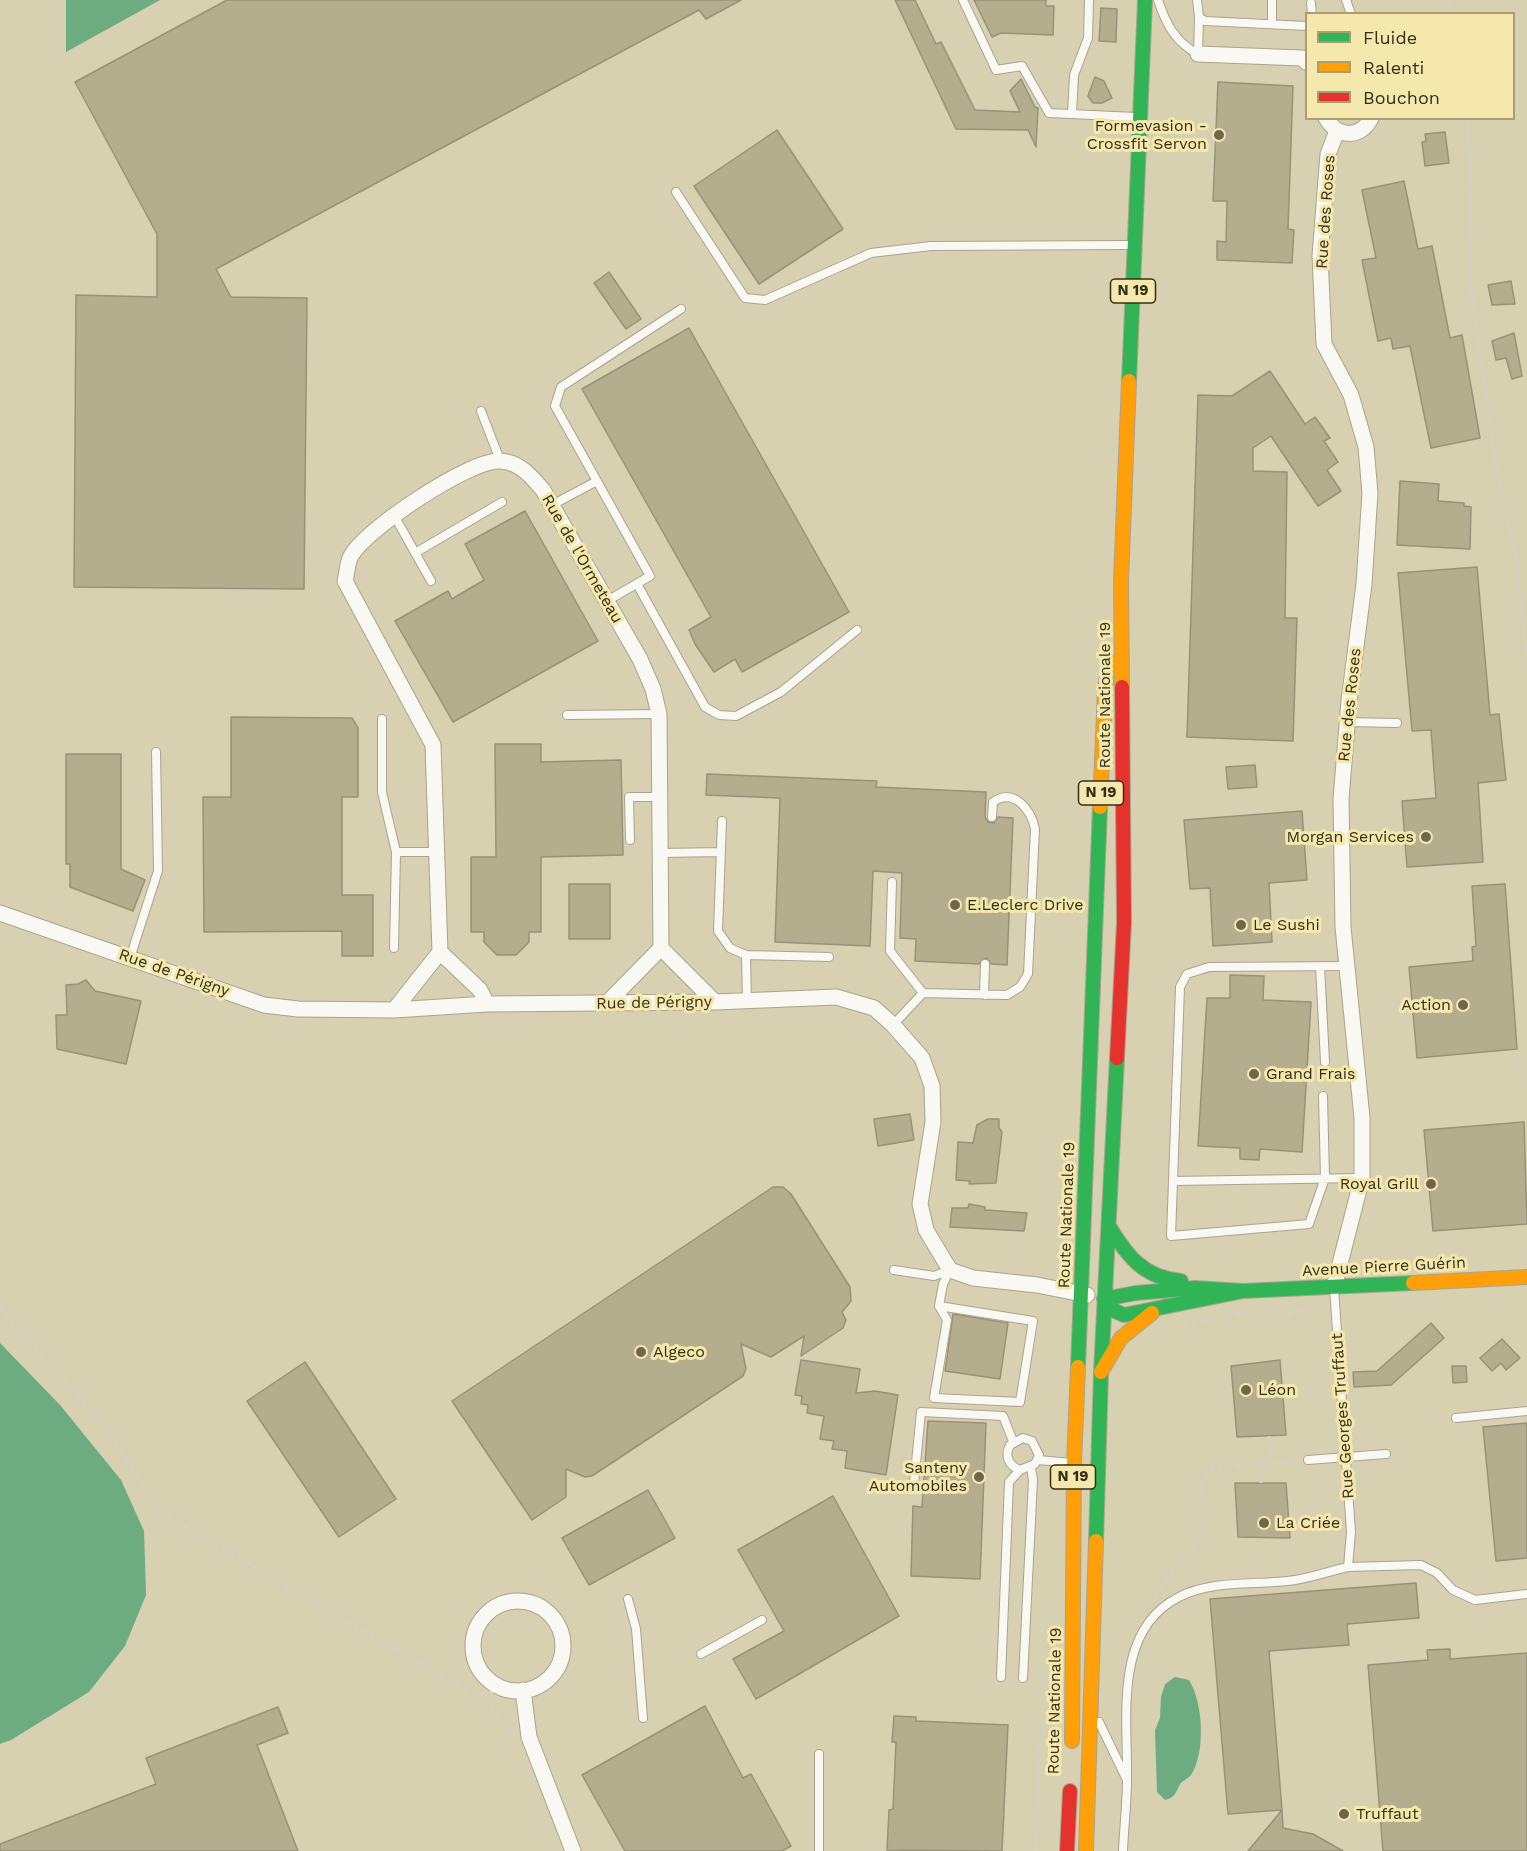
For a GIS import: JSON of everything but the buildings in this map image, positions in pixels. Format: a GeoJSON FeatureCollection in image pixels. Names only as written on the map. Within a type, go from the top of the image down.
{"type":"FeatureCollection","features":[{"type":"Feature","properties":{"kind":"main road","name":"Route Nationale 19"},"geometry":{"type":"LineString","coordinates":[[1086,1851],[1101,1372],[1124,923],[1121,581],[1145,0]]}},
{"type":"Feature","properties":{"kind":"main road","name":"Route Nationale 19"},"geometry":{"type":"LineString","coordinates":[[1071,1759],[1074,1463],[1105,691],[1121,581]]}},
{"type":"Feature","properties":{"kind":"main road"},"geometry":{"type":"LineString","coordinates":[[1109,1226],[1123,1251],[1154,1278],[1173,1281],[1214,1281],[1243,1291]]}},
{"type":"Feature","properties":{"kind":"main road","name":"Avenue Pierre Guérin"},"geometry":{"type":"LineString","coordinates":[[1243,1291],[1124,1316],[1114,1311],[1104,1299],[1136,1293],[1195,1288],[1243,1291],[1527,1277]]}},
{"type":"Feature","properties":{"kind":"main road"},"geometry":{"type":"LineString","coordinates":[[1101,1372],[1121,1338],[1131,1328],[1163,1308]]}},
{"type":"Feature","properties":{"kind":"main road","name":"Route Nationale 19"},"geometry":{"type":"LineString","coordinates":[[1067,1851],[1070,1782]]}},
{"type":"Feature","properties":{"kind":"street"},"geometry":{"type":"LineString","coordinates":[[1198,54],[1302,58],[1305,61]]}},
{"type":"Feature","properties":{"kind":"street"},"geometry":{"type":"LineString","coordinates":[[1328,120],[1337,131],[1352,134],[1359,132],[1369,120]]}},
{"type":"Feature","properties":{"kind":"street","name":"Rue des Roses"},"geometry":{"type":"LineString","coordinates":[[1334,1287],[1362,1178],[1362,1118],[1342,916],[1341,800],[1347,722],[1364,584],[1370,493],[1365,447],[1351,394],[1324,344],[1320,256],[1328,154],[1337,131]]}},
{"type":"Feature","properties":{"kind":"street"},"geometry":{"type":"LineString","coordinates":[[394,1010],[440,952],[433,745],[345,581],[350,557],[369,536],[445,480],[475,465],[500,460]]}},
{"type":"Feature","properties":{"kind":"street","name":"Rue de l'Ormeteau"},"geometry":{"type":"LineString","coordinates":[[500,460],[524,469],[543,490],[640,659],[653,689],[658,714],[662,948]]}},
{"type":"Feature","properties":{"kind":"street","name":"Rue de Périgny"},"geometry":{"type":"LineString","coordinates":[[0,912],[264,1005],[298,1009],[394,1010],[488,1004],[715,1002],[836,997],[874,1008],[893,1025],[922,1058],[932,1086],[933,1122],[920,1204],[926,1230],[950,1270]]}},
{"type":"Feature","properties":{"kind":"street"},"geometry":{"type":"LineString","coordinates":[[607,1003],[662,948],[715,1002]]}},
{"type":"Feature","properties":{"kind":"street"},"geometry":{"type":"LineString","coordinates":[[440,952],[480,990],[488,1004]]}},
{"type":"Feature","properties":{"kind":"street"},"geometry":{"type":"LineString","coordinates":[[950,1270],[973,1278],[1037,1285],[1104,1299]]}},
{"type":"Feature","properties":{"kind":"street"},"geometry":{"type":"LineString","coordinates":[[521,1601],[547,1612],[558,1627],[563,1645],[558,1666],[552,1675],[544,1683],[523,1690],[505,1689],[488,1680],[477,1665],[473,1637],[487,1613],[503,1603],[521,1601]]}},
{"type":"Feature","properties":{"kind":"street"},"geometry":{"type":"LineString","coordinates":[[523,1690],[529,1737],[573,1851]]}},
{"type":"Feature","properties":{"kind":"lane"},"geometry":{"type":"LineString","coordinates":[[963,0],[996,70],[1022,66],[1049,113],[1140,117]]}},
{"type":"Feature","properties":{"kind":"lane"},"geometry":{"type":"LineString","coordinates":[[1072,114],[1074,75],[1088,38],[1089,0]]}},
{"type":"Feature","properties":{"kind":"lane"},"geometry":{"type":"LineString","coordinates":[[1158,0],[1167,25],[1186,48],[1198,54],[1197,0]]}},
{"type":"Feature","properties":{"kind":"lane"},"geometry":{"type":"LineString","coordinates":[[1272,1],[1272,24]]}},
{"type":"Feature","properties":{"kind":"lane"},"geometry":{"type":"LineString","coordinates":[[1311,3],[1312,12]]}},
{"type":"Feature","properties":{"kind":"lane"},"geometry":{"type":"LineString","coordinates":[[1199,17],[1205,21],[1305,26]]}},
{"type":"Feature","properties":{"kind":"lane"},"geometry":{"type":"LineString","coordinates":[[676,192],[745,298],[765,300],[871,253],[931,246],[1135,245]]}},
{"type":"Feature","properties":{"kind":"lane"},"geometry":{"type":"LineString","coordinates":[[607,601],[650,576],[555,406],[561,387],[681,309]]}},
{"type":"Feature","properties":{"kind":"lane"},"geometry":{"type":"LineString","coordinates":[[481,411],[500,460]]}},
{"type":"Feature","properties":{"kind":"lane"},"geometry":{"type":"LineString","coordinates":[[552,505],[597,481]]}},
{"type":"Feature","properties":{"kind":"lane"},"geometry":{"type":"LineString","coordinates":[[415,553],[502,502]]}},
{"type":"Feature","properties":{"kind":"lane"},"geometry":{"type":"LineString","coordinates":[[395,517],[431,581]]}},
{"type":"Feature","properties":{"kind":"lane"},"geometry":{"type":"LineString","coordinates":[[637,584],[705,707],[719,715],[736,716],[781,692],[857,630]]}},
{"type":"Feature","properties":{"kind":"lane"},"geometry":{"type":"LineString","coordinates":[[567,715],[658,714]]}},
{"type":"Feature","properties":{"kind":"lane"},"geometry":{"type":"LineString","coordinates":[[382,719],[382,792],[396,852],[394,948]]}},
{"type":"Feature","properties":{"kind":"lane"},"geometry":{"type":"LineString","coordinates":[[1347,722],[1397,723]]}},
{"type":"Feature","properties":{"kind":"lane"},"geometry":{"type":"LineString","coordinates":[[130,958],[158,872],[156,753]]}},
{"type":"Feature","properties":{"kind":"lane"},"geometry":{"type":"LineString","coordinates":[[893,1025],[923,993],[1007,995],[1020,987],[1028,974],[1035,829],[1026,809],[1017,799],[1008,796],[993,802],[992,817]]}},
{"type":"Feature","properties":{"kind":"lane"},"geometry":{"type":"LineString","coordinates":[[630,840],[629,797],[660,797]]}},
{"type":"Feature","properties":{"kind":"lane"},"geometry":{"type":"LineString","coordinates":[[722,821],[717,931],[730,948],[746,955],[829,957]]}},
{"type":"Feature","properties":{"kind":"lane"},"geometry":{"type":"LineString","coordinates":[[396,852],[436,852]]}},
{"type":"Feature","properties":{"kind":"lane"},"geometry":{"type":"LineString","coordinates":[[661,853],[721,852]]}},
{"type":"Feature","properties":{"kind":"lane"},"geometry":{"type":"LineString","coordinates":[[892,882],[890,951],[923,993]]}},
{"type":"Feature","properties":{"kind":"lane"},"geometry":{"type":"LineString","coordinates":[[746,955],[747,1001]]}},
{"type":"Feature","properties":{"kind":"lane"},"geometry":{"type":"LineString","coordinates":[[984,995],[985,964]]}},
{"type":"Feature","properties":{"kind":"lane"},"geometry":{"type":"LineString","coordinates":[[1323,1096],[1325,1179],[1309,1224],[1171,1236],[1180,987],[1187,974],[1209,966],[1346,966]]}},
{"type":"Feature","properties":{"kind":"lane"},"geometry":{"type":"LineString","coordinates":[[1320,966],[1325,1062]]}},
{"type":"Feature","properties":{"kind":"lane"},"geometry":{"type":"LineString","coordinates":[[1173,1181],[1362,1178]]}},
{"type":"Feature","properties":{"kind":"lane"},"geometry":{"type":"LineString","coordinates":[[894,1270],[934,1276],[950,1270]]}},
{"type":"Feature","properties":{"kind":"lane"},"geometry":{"type":"LineString","coordinates":[[939,1306],[1033,1321],[1020,1402],[934,1398],[947,1320],[939,1306],[943,1284],[950,1270]]}},
{"type":"Feature","properties":{"kind":"lane","name":"Rue Georges Truffaut"},"geometry":{"type":"LineString","coordinates":[[1334,1287],[1351,1532],[1348,1567]]}},
{"type":"Feature","properties":{"kind":"lane"},"geometry":{"type":"LineString","coordinates":[[1456,1418],[1527,1411]]}},
{"type":"Feature","properties":{"kind":"lane"},"geometry":{"type":"LineString","coordinates":[[914,1483],[921,1412],[1003,1416],[1013,1441]]}},
{"type":"Feature","properties":{"kind":"lane"},"geometry":{"type":"LineString","coordinates":[[1002,1677],[1009,1482],[1020,1470],[1031,1468],[1038,1460],[1038,1450],[1032,1441],[1023,1438],[1013,1441],[1007,1450],[1008,1460],[1020,1470]]}},
{"type":"Feature","properties":{"kind":"lane"},"geometry":{"type":"LineString","coordinates":[[1308,1460],[1386,1454]]}},
{"type":"Feature","properties":{"kind":"lane"},"geometry":{"type":"LineString","coordinates":[[1038,1460],[1074,1463]]}},
{"type":"Feature","properties":{"kind":"lane"},"geometry":{"type":"LineString","coordinates":[[1023,1678],[1033,1480],[1031,1468]]}},
{"type":"Feature","properties":{"kind":"lane"},"geometry":{"type":"LineString","coordinates":[[1123,1851],[1127,1780],[1126,1692],[1134,1648],[1152,1617],[1178,1597],[1202,1589],[1297,1580],[1348,1567],[1421,1565],[1437,1572],[1453,1590],[1475,1600],[1527,1594]]}},
{"type":"Feature","properties":{"kind":"lane"},"geometry":{"type":"LineString","coordinates":[[628,1599],[636,1629],[643,1718]]}},
{"type":"Feature","properties":{"kind":"lane"},"geometry":{"type":"LineString","coordinates":[[702,1654],[762,1620]]}},
{"type":"Feature","properties":{"kind":"lane"},"geometry":{"type":"LineString","coordinates":[[1090,1679],[1100,1727],[1127,1780]]}},
{"type":"Feature","properties":{"kind":"lane"},"geometry":{"type":"LineString","coordinates":[[819,1754],[819,1851]]}},
{"type":"Feature","properties":{"kind":"path"},"geometry":{"type":"LineString","coordinates":[[1468,120],[1471,187],[1469,276],[1497,471],[1517,563],[1527,663]]}},
{"type":"Feature","properties":{"kind":"path"},"geometry":{"type":"LineString","coordinates":[[1515,1061],[1527,1060]]}},
{"type":"Feature","properties":{"kind":"path"},"geometry":{"type":"LineString","coordinates":[[0,1305],[30,1344],[95,1414],[160,1509],[169,1517],[463,1689],[479,1694],[505,1689]]}},
{"type":"Feature","properties":{"kind":"path"},"geometry":{"type":"LineString","coordinates":[[1260,1310],[1288,1314],[1314,1306]]}},
{"type":"Feature","properties":{"kind":"path"},"geometry":{"type":"LineString","coordinates":[[1179,1323],[1195,1324],[1218,1316],[1245,1314],[1251,1310]]}},
{"type":"Feature","properties":{"kind":"path"},"geometry":{"type":"LineString","coordinates":[[1269,1436],[1271,1463]]}},
{"type":"Feature","properties":{"kind":"path"},"geometry":{"type":"LineString","coordinates":[[1152,1617],[1158,1591],[1197,1541],[1203,1515],[1201,1486],[1212,1468],[1308,1460]]}},
{"type":"Feature","properties":{"kind":"path"},"geometry":{"type":"LineString","coordinates":[[1261,1464],[1261,1483]]}},
{"type":"Feature","properties":{"kind":"shaded area"},"geometry":{"type":"Polygon","coordinates":[[[66,0],[160,0],[66,52],[66,0]]]}},
{"type":"Feature","properties":{"kind":"shaded area"},"geometry":{"type":"Polygon","coordinates":[[[0,1343],[60,1405],[121,1480],[144,1531],[146,1595],[125,1646],[89,1692],[11,1740],[0,1744],[0,1343]]]}},
{"type":"Feature","properties":{"kind":"shaded area"},"geometry":{"type":"Polygon","coordinates":[[[1175,1677],[1189,1680],[1194,1689],[1200,1714],[1201,1741],[1196,1765],[1191,1775],[1180,1784],[1173,1796],[1165,1800],[1157,1792],[1155,1730],[1160,1718],[1161,1697],[1165,1684],[1175,1677]]]}},
{"type":"Feature","properties":{"kind":"traffic: fast"},"geometry":{"type":"LineString","coordinates":[[1129,381],[1145,0]]}},
{"type":"Feature","properties":{"kind":"traffic: fast"},"geometry":{"type":"LineString","coordinates":[[1078,1367],[1100,807]]}},
{"type":"Feature","properties":{"kind":"traffic: fast"},"geometry":{"type":"LineString","coordinates":[[1096,1541],[1101,1372],[1117,1058]]}},
{"type":"Feature","properties":{"kind":"traffic: fast"},"geometry":{"type":"LineString","coordinates":[[1109,1226],[1138,1264],[1157,1275],[1181,1281]]}},
{"type":"Feature","properties":{"kind":"traffic: fast"},"geometry":{"type":"LineString","coordinates":[[1243,1291],[1124,1315],[1115,1311],[1104,1299],[1136,1293],[1195,1288],[1243,1291],[1413,1283]]}},
{"type":"Feature","properties":{"kind":"traffic: slow"},"geometry":{"type":"LineString","coordinates":[[1122,687],[1121,581],[1129,381]]}},
{"type":"Feature","properties":{"kind":"traffic: slow"},"geometry":{"type":"LineString","coordinates":[[1100,807],[1105,691],[1109,661]]}},
{"type":"Feature","properties":{"kind":"traffic: slow"},"geometry":{"type":"LineString","coordinates":[[1413,1283],[1527,1277]]}},
{"type":"Feature","properties":{"kind":"traffic: slow"},"geometry":{"type":"LineString","coordinates":[[1101,1372],[1121,1338],[1152,1313]]}},
{"type":"Feature","properties":{"kind":"traffic: slow"},"geometry":{"type":"LineString","coordinates":[[1072,1741],[1074,1463],[1078,1367]]}},
{"type":"Feature","properties":{"kind":"traffic: slow"},"geometry":{"type":"LineString","coordinates":[[1086,1851],[1096,1541]]}},
{"type":"Feature","properties":{"kind":"traffic: jam"},"geometry":{"type":"LineString","coordinates":[[1117,1058],[1124,923],[1122,687]]}},
{"type":"Feature","properties":{"kind":"traffic: jam"},"geometry":{"type":"LineString","coordinates":[[1067,1851],[1070,1791]]}},
{"type":"Feature","properties":{"kind":"place","name":"Formevasion - Crossfit Servon"},"geometry":{"type":"Point","coordinates":[1219,135]}},
{"type":"Feature","properties":{"kind":"place","name":"Morgan Services"},"geometry":{"type":"Point","coordinates":[1426,837]}},
{"type":"Feature","properties":{"kind":"place","name":"E.Leclerc Drive"},"geometry":{"type":"Point","coordinates":[955,905]}},
{"type":"Feature","properties":{"kind":"place","name":"Le Sushi"},"geometry":{"type":"Point","coordinates":[1241,925]}},
{"type":"Feature","properties":{"kind":"place","name":"Action"},"geometry":{"type":"Point","coordinates":[1463,1005]}},
{"type":"Feature","properties":{"kind":"place","name":"Grand Frais"},"geometry":{"type":"Point","coordinates":[1254,1074]}},
{"type":"Feature","properties":{"kind":"place","name":"Royal Grill"},"geometry":{"type":"Point","coordinates":[1431,1184]}},
{"type":"Feature","properties":{"kind":"place","name":"Algeco"},"geometry":{"type":"Point","coordinates":[641,1352]}},
{"type":"Feature","properties":{"kind":"place","name":"Léon"},"geometry":{"type":"Point","coordinates":[1246,1390]}},
{"type":"Feature","properties":{"kind":"place","name":"Santeny Automobiles"},"geometry":{"type":"Point","coordinates":[979,1477]}},
{"type":"Feature","properties":{"kind":"place","name":"La Criée"},"geometry":{"type":"Point","coordinates":[1264,1523]}},
{"type":"Feature","properties":{"kind":"place","name":"Truffaut"},"geometry":{"type":"Point","coordinates":[1344,1814]}}]}
